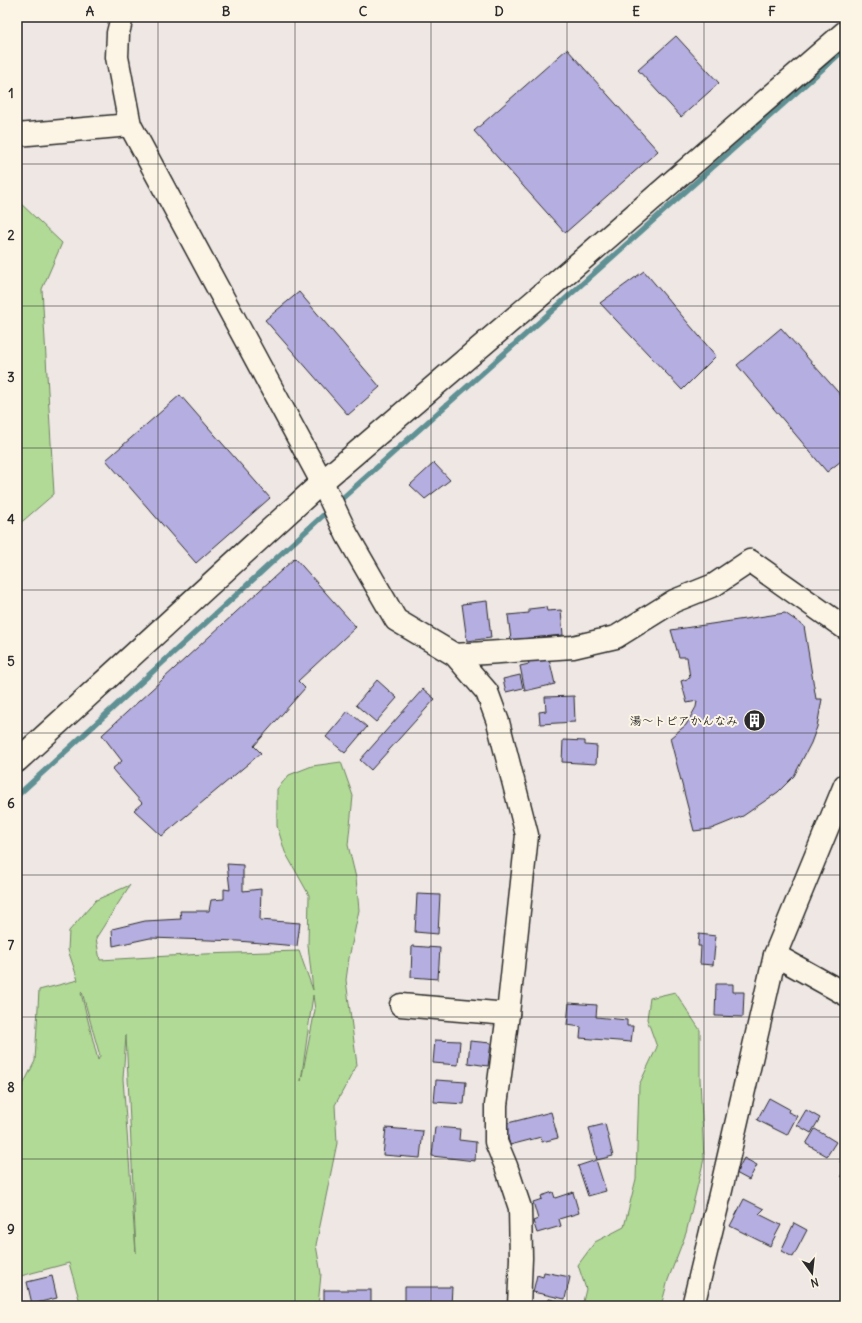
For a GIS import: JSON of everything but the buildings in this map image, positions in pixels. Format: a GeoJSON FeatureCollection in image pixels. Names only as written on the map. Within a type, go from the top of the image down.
{"type":"FeatureCollection","features":[{"type":"Feature","properties":{"kind":"street"},"geometry":{"type":"LineString","coordinates":[[122,17],[118,33],[117,56],[130,125],[347,534],[396,620],[455,654],[487,692],[498,722],[527,836],[508,1014],[496,1105],[496,1142],[520,1208],[521,1258],[519,1306]]}},
{"type":"Feature","properties":{"kind":"street"},"geometry":{"type":"LineString","coordinates":[[17,761],[325,490],[580,262],[845,32]]}},
{"type":"Feature","properties":{"kind":"street"},"geometry":{"type":"LineString","coordinates":[[17,135],[130,125]]}},
{"type":"Feature","properties":{"kind":"street"},"geometry":{"type":"LineString","coordinates":[[455,654],[573,647],[616,637],[674,601],[714,585],[750,561],[845,628]]}},
{"type":"Feature","properties":{"kind":"street"},"geometry":{"type":"LineString","coordinates":[[693,1306],[776,955],[845,785]]}},
{"type":"Feature","properties":{"kind":"street"},"geometry":{"type":"LineString","coordinates":[[776,955],[845,994]]}},
{"type":"Feature","properties":{"kind":"street"},"geometry":{"type":"LineString","coordinates":[[400,1005],[508,1014]]}},
{"type":"Feature","properties":{"kind":"green space"},"geometry":{"type":"Polygon","coordinates":[[[17,200],[62,243],[42,289],[54,494],[17,526],[17,200]]]}},
{"type":"Feature","properties":{"kind":"green space"},"geometry":{"type":"Polygon","coordinates":[[[341,762],[353,796],[348,845],[356,878],[359,910],[346,980],[357,1065],[335,1105],[337,1143],[316,1245],[321,1274],[318,1306],[81,1306],[69,1263],[17,1277],[17,1097],[35,1061],[39,990],[78,980],[68,950],[69,931],[96,900],[130,885],[96,938],[100,960],[204,954],[299,951],[313,990],[308,945],[309,895],[285,852],[277,826],[277,789],[289,775],[312,766],[341,762]],[[82,992],[81,993],[98,1060],[100,1056],[82,992]],[[313,995],[301,1081],[315,1010],[313,995]],[[126,1035],[123,1079],[136,1253],[126,1035]]]}},
{"type":"Feature","properties":{"kind":"green space"},"geometry":{"type":"Polygon","coordinates":[[[675,992],[700,1030],[700,1079],[704,1159],[686,1233],[668,1280],[661,1306],[582,1306],[586,1289],[578,1265],[595,1242],[624,1227],[636,1179],[639,1085],[657,1047],[647,1019],[650,998],[675,992]]]}},
{"type":"Feature","properties":{"kind":"waterway"},"geometry":{"type":"LineString","coordinates":[[337,503],[845,49]]}},
{"type":"Feature","properties":{"kind":"waterway"},"geometry":{"type":"LineString","coordinates":[[17,796],[329,510]]}},
{"type":"Feature","properties":{"kind":"place","name":"湯～トピアかんなみ"},"geometry":{"type":"Point","coordinates":[754,721]}}]}
